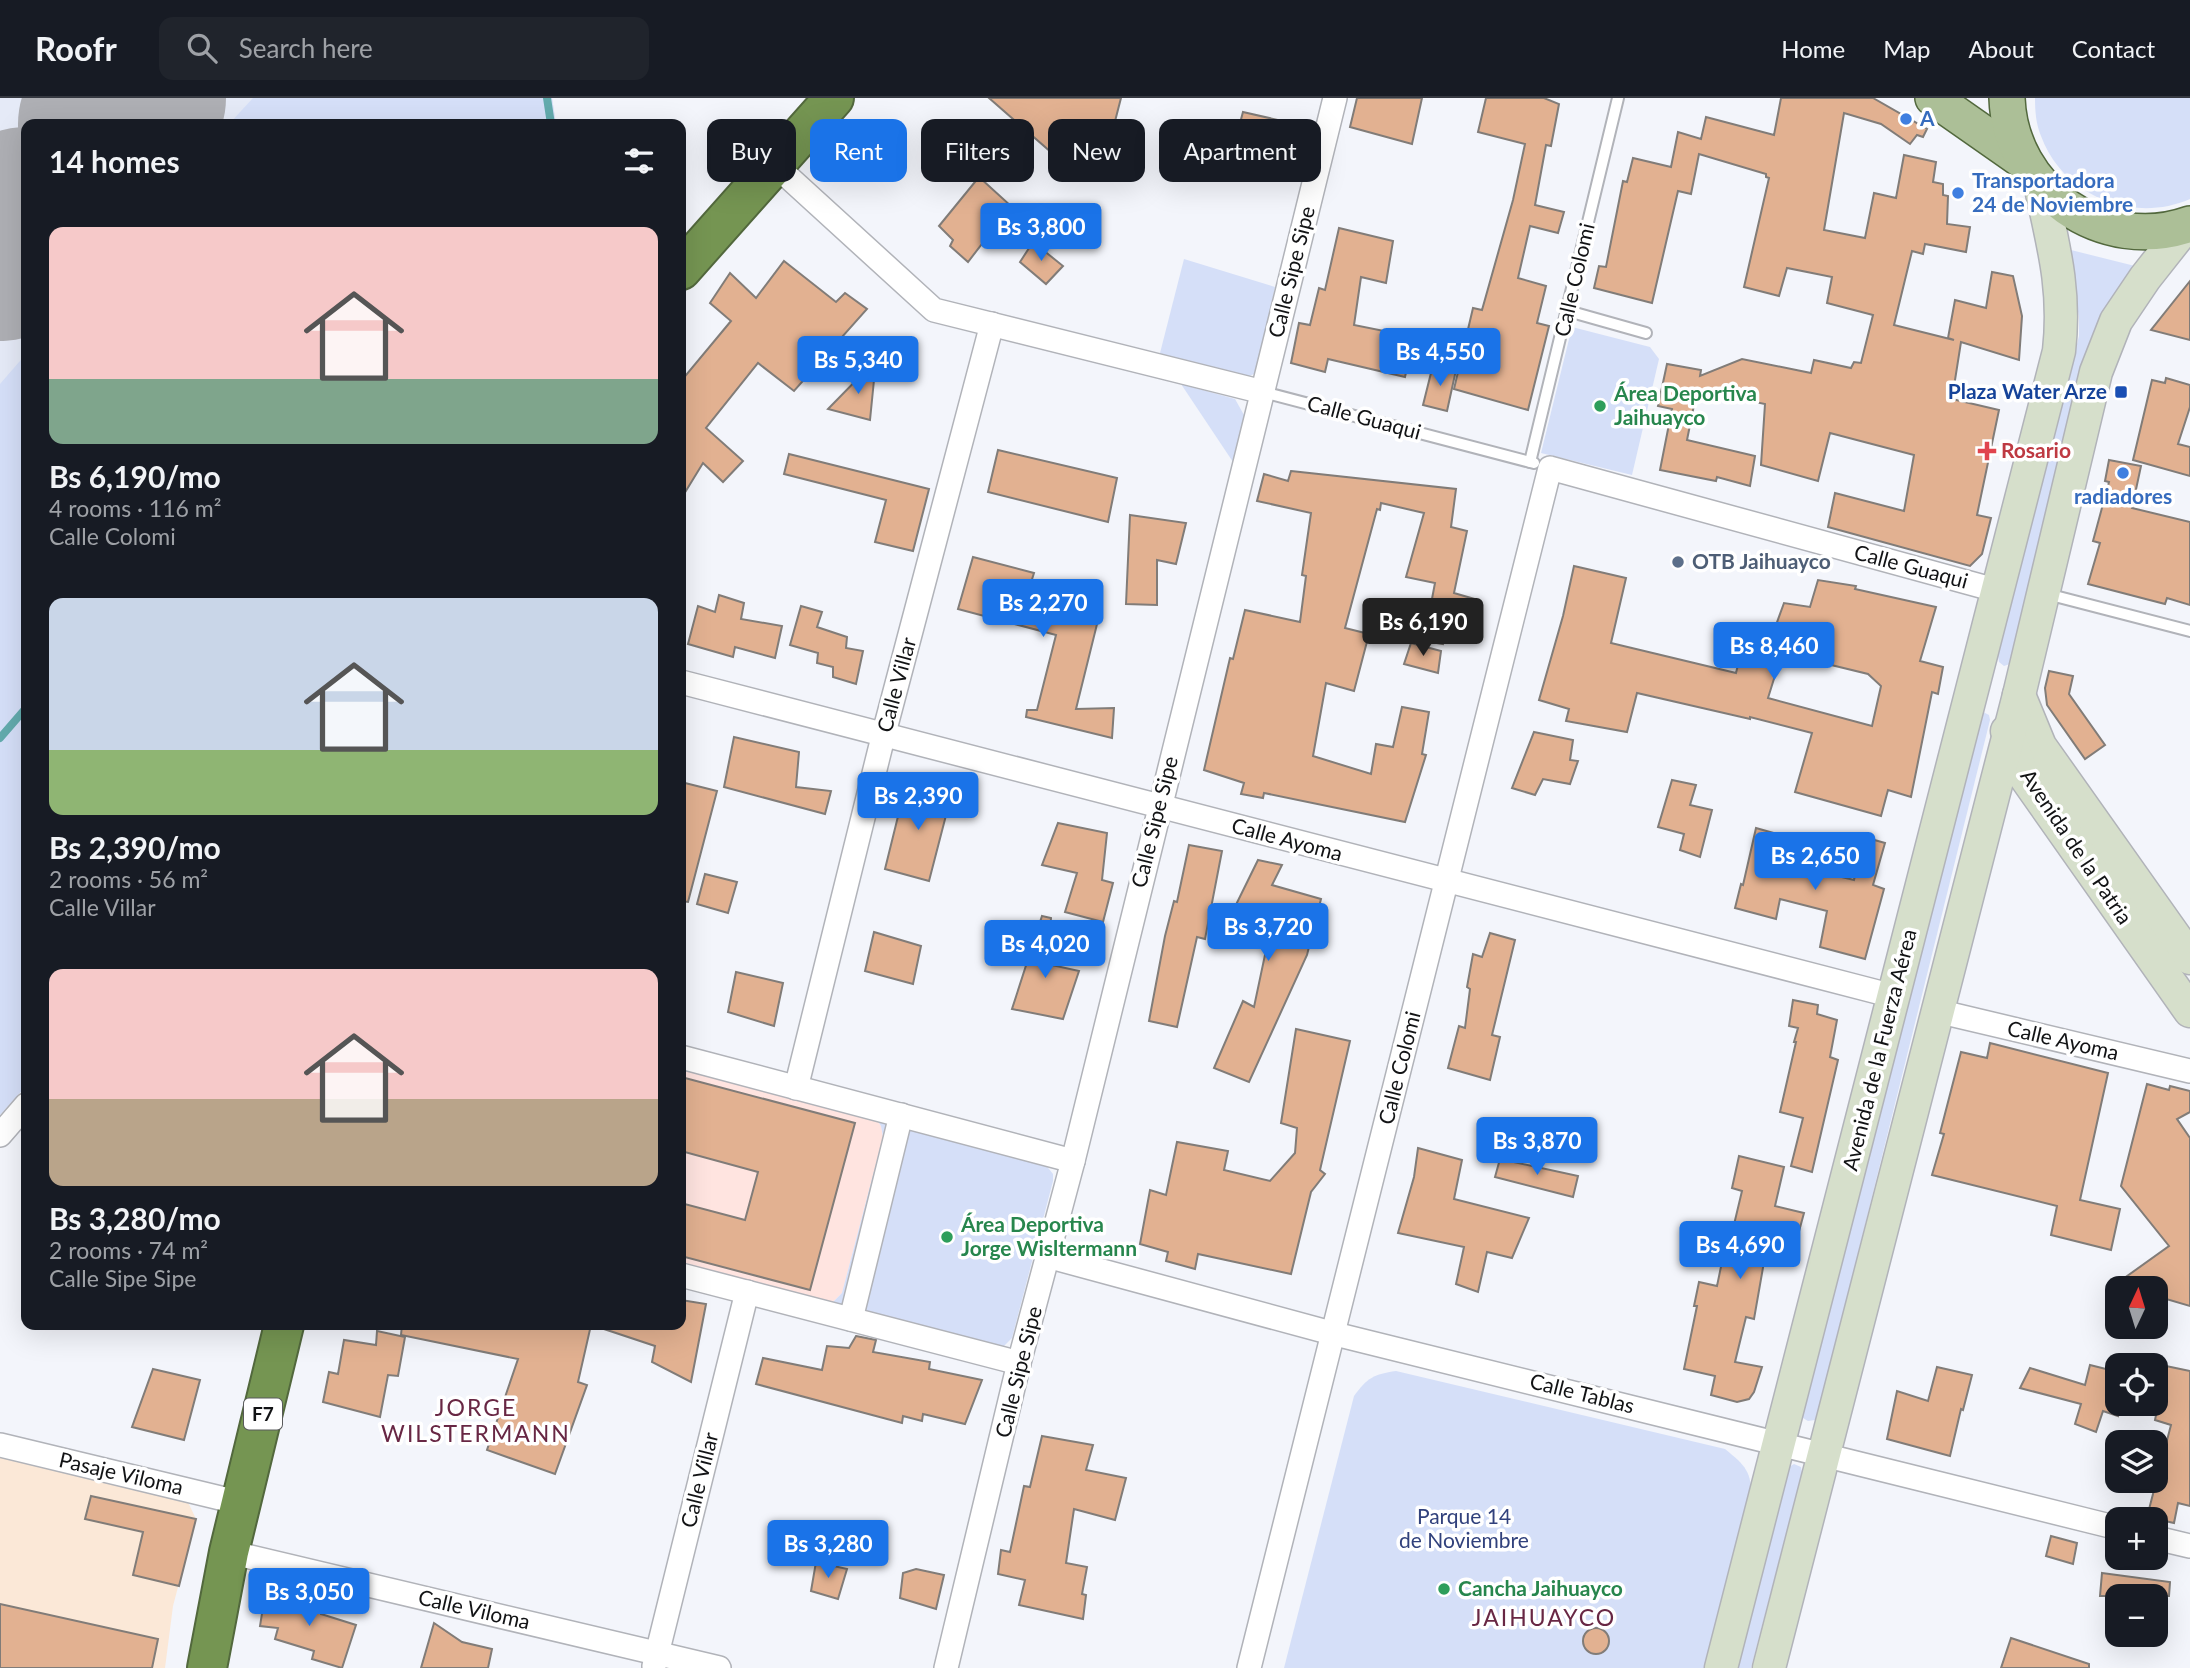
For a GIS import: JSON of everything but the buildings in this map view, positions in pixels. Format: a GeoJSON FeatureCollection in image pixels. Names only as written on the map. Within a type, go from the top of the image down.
{"type":"FeatureCollection","features":[{"type":"Feature","properties":{"kind":"highway"},"geometry":{"type":"LineString","coordinates":[[796,140],[834,98]]}},
{"type":"Feature","properties":{"kind":"highway"},"geometry":{"type":"LineString","coordinates":[[686,264],[758,182]]}},
{"type":"Feature","properties":{"kind":"highway","name":"F7"},"geometry":{"type":"LineString","coordinates":[[207,1668],[229,1552],[283,1330]]}},
{"type":"Feature","properties":{"kind":"main road"},"geometry":{"type":"LineString","coordinates":[[1933,98],[2032,173],[2070,211],[2107,227],[2147,232],[2188,225]]}},
{"type":"Feature","properties":{"kind":"main road"},"geometry":{"type":"LineString","coordinates":[[2007,98],[2013,137],[2032,173]]}},
{"type":"Feature","properties":{"kind":"main road","name":"Avenida de la Fuerza Aérea"},"geometry":{"type":"LineString","coordinates":[[1721,1668],[2059,351],[2063,317],[2062,294],[2055,253],[2032,173]]}},
{"type":"Feature","properties":{"kind":"main road"},"geometry":{"type":"LineString","coordinates":[[1769,1668],[2019,695],[2096,372],[2116,321],[2145,278],[2188,225]]}},
{"type":"Feature","properties":{"kind":"main road","name":"Avenida de la Patria"},"geometry":{"type":"LineString","coordinates":[[1977,674],[2008,732],[2021,771],[2190,1011]]}},
{"type":"Feature","properties":{"kind":"main road","name":"Avenida de la Patria"},"geometry":{"type":"LineString","coordinates":[[2019,695],[2040,746],[2190,958]]}},
{"type":"Feature","properties":{"kind":"main road"},"geometry":{"type":"LineString","coordinates":[[1985,822],[1998,805],[2010,797],[2022,796],[2042,801]]}},
{"type":"Feature","properties":{"kind":"street","name":"Calle Sipe Sipe"},"geometry":{"type":"LineString","coordinates":[[946,1668],[1019,1363],[1073,1161],[1158,807],[1335,98]]}},
{"type":"Feature","properties":{"kind":"street","name":"Calle Guaqui"},"geometry":{"type":"LineString","coordinates":[[794,182],[934,310],[1263,392]]}},
{"type":"Feature","properties":{"kind":"street","name":"Calle Villar"},"geometry":{"type":"LineString","coordinates":[[796,1088],[884,733],[992,324]]}},
{"type":"Feature","properties":{"kind":"street","name":"Calle Guaqui"},"geometry":{"type":"LineString","coordinates":[[1540,465],[1999,591]]}},
{"type":"Feature","properties":{"kind":"street","name":"Calle Colomi"},"geometry":{"type":"LineString","coordinates":[[1249,1668],[1335,1334],[1445,881],[1540,465]]}},
{"type":"Feature","properties":{"kind":"street","name":"Calle Ayoma"},"geometry":{"type":"LineString","coordinates":[[686,683],[1893,996]]}},
{"type":"Feature","properties":{"kind":"street","name":"Calle Ayoma"},"geometry":{"type":"LineString","coordinates":[[1937,1011],[2190,1071]]}},
{"type":"Feature","properties":{"kind":"street"},"geometry":{"type":"LineString","coordinates":[[686,1058],[1073,1161]]}},
{"type":"Feature","properties":{"kind":"street"},"geometry":{"type":"LineString","coordinates":[[0,1135],[21,1111]]}},
{"type":"Feature","properties":{"kind":"street"},"geometry":{"type":"LineString","coordinates":[[851,1319],[901,1115]]}},
{"type":"Feature","properties":{"kind":"street","name":"Calle Tablas"},"geometry":{"type":"LineString","coordinates":[[1047,1256],[1335,1334],[2105,1525]]}},
{"type":"Feature","properties":{"kind":"street"},"geometry":{"type":"LineString","coordinates":[[686,1276],[1019,1363]]}},
{"type":"Feature","properties":{"kind":"street","name":"Calle Villar"},"geometry":{"type":"LineString","coordinates":[[655,1660],[747,1292]]}},
{"type":"Feature","properties":{"kind":"street","name":"Pasaje Viloma"},"geometry":{"type":"LineString","coordinates":[[0,1445],[241,1503]]}},
{"type":"Feature","properties":{"kind":"street"},"geometry":{"type":"LineString","coordinates":[[2168,1541],[2190,1546]]}},
{"type":"Feature","properties":{"kind":"street","name":"Calle Viloma"},"geometry":{"type":"LineString","coordinates":[[229,1552],[655,1660],[719,1668]]}},
{"type":"Feature","properties":{"kind":"lane","name":"Calle Colomi"},"geometry":{"type":"LineString","coordinates":[[1540,465],[1568,311],[1618,98]]}},
{"type":"Feature","properties":{"kind":"lane"},"geometry":{"type":"LineString","coordinates":[[1568,311],[1646,332]]}},
{"type":"Feature","properties":{"kind":"lane","name":"Calle Guaqui"},"geometry":{"type":"LineString","coordinates":[[1263,392],[1540,465]]}},
{"type":"Feature","properties":{"kind":"lane"},"geometry":{"type":"LineString","coordinates":[[2044,594],[2190,631]]}},
{"type":"Feature","properties":{"kind":"shaded area"},"geometry":{"type":"Polygon","coordinates":[[[0,98],[552,98],[555,119],[21,119],[21,961],[0,985],[0,98]]]}},
{"type":"Feature","properties":{"kind":"shaded area"},"geometry":{"type":"Polygon","coordinates":[[[686,1069],[877,1120],[881,1126],[883,1137],[842,1293],[833,1302],[826,1304],[686,1266],[686,1069]]]}},
{"type":"Feature","properties":{"kind":"shaded area"},"geometry":{"type":"Polygon","coordinates":[[[0,1455],[187,1500],[196,1519],[173,1606],[165,1668],[0,1668],[0,1455]]]}},
{"type":"Feature","properties":{"kind":"green space"},"geometry":{"type":"Polygon","coordinates":[[[253,98],[552,98],[555,119],[234,119],[253,98]]]}},
{"type":"Feature","properties":{"kind":"green space"},"geometry":{"type":"Polygon","coordinates":[[[2035,98],[2190,98],[2190,199],[2168,206],[2124,206],[2083,189],[2066,175],[2051,157],[2038,127],[2035,98]]]}},
{"type":"Feature","properties":{"kind":"green space"},"geometry":{"type":"Polygon","coordinates":[[[2067,249],[2135,266],[2100,321],[2010,664],[2004,666],[1999,662],[1998,656],[2079,336],[2079,317],[2067,249]]]}},
{"type":"Feature","properties":{"kind":"green space"},"geometry":{"type":"Polygon","coordinates":[[[1184,259],[1275,287],[1256,373],[1243,379],[1159,357],[1184,259]]]}},
{"type":"Feature","properties":{"kind":"green space","name":"Área Deportiva Jaihuayco"},"geometry":{"type":"Polygon","coordinates":[[[1572,327],[1650,347],[1659,359],[1632,475],[1541,453],[1572,327]]]}},
{"type":"Feature","properties":{"kind":"green space"},"geometry":{"type":"Polygon","coordinates":[[[21,360],[21,1092],[0,1115],[0,384],[21,360]]]}},
{"type":"Feature","properties":{"kind":"green space"},"geometry":{"type":"Polygon","coordinates":[[[1181,384],[1235,399],[1244,415],[1233,462],[1181,384]]]}},
{"type":"Feature","properties":{"kind":"green space"},"geometry":{"type":"Polygon","coordinates":[[[1981,711],[1989,715],[1990,720],[1818,1415],[1815,1420],[1808,1421],[1803,1418],[1802,1412],[1981,711]]]}},
{"type":"Feature","properties":{"kind":"green space","name":"Área Deportiva Jorge Wisltermann"},"geometry":{"type":"Polygon","coordinates":[[[877,1120],[1045,1164],[1053,1174],[1012,1338],[1004,1346],[826,1304],[833,1302],[842,1293],[883,1137],[877,1120]]]}},
{"type":"Feature","properties":{"kind":"green space","name":"Parque 14 de Noviembre"},"geometry":{"type":"Polygon","coordinates":[[[1396,1371],[1725,1449],[1738,1460],[1749,1475],[1752,1499],[1708,1668],[1284,1668],[1354,1396],[1372,1378],[1396,1371]]]}},
{"type":"Feature","properties":{"kind":"green space"},"geometry":{"type":"Polygon","coordinates":[[[1794,1464],[1801,1467],[1802,1473],[1751,1668],[1735,1668],[1789,1467],[1794,1464]]]}},
{"type":"Feature","properties":{"kind":"waterway"},"geometry":{"type":"LineString","coordinates":[[547,98],[550,119]]}},
{"type":"Feature","properties":{"kind":"waterway"},"geometry":{"type":"LineString","coordinates":[[0,738],[21,714]]}},
{"type":"Feature","properties":{"kind":"taxiway"},"geometry":{"type":"LineString","coordinates":[[74,98],[75,119]]}},
{"type":"Feature","properties":{"kind":"runway"},"geometry":{"type":"LineString","coordinates":[[115,119],[134,98]]}},
{"type":"Feature","properties":{"kind":"runway"},"geometry":{"type":"LineString","coordinates":[[0,249],[21,225]]}},
{"type":"Feature","properties":{"kind":"place","name":"A"},"geometry":{"type":"Point","coordinates":[1906,119]}},
{"type":"Feature","properties":{"kind":"place","name":"Transportadora 24 de Noviembre"},"geometry":{"type":"Point","coordinates":[1958,193]}},
{"type":"Feature","properties":{"kind":"place","name":"Plaza Water Arze"},"geometry":{"type":"Point","coordinates":[2121,392]}},
{"type":"Feature","properties":{"kind":"place","name":"Área Deportiva Jaihuayco"},"geometry":{"type":"Point","coordinates":[1600,406]}},
{"type":"Feature","properties":{"kind":"place","name":"Rosario"},"geometry":{"type":"Point","coordinates":[1987,451]}},
{"type":"Feature","properties":{"kind":"place","name":"radiadores"},"geometry":{"type":"Point","coordinates":[2123,473]}},
{"type":"Feature","properties":{"kind":"place","name":"OTB Jaihuayco"},"geometry":{"type":"Point","coordinates":[1678,562]}},
{"type":"Feature","properties":{"kind":"place","name":"Área Deportiva Jorge Wisltermann"},"geometry":{"type":"Point","coordinates":[947,1237]}},
{"type":"Feature","properties":{"kind":"place","name":"Cancha Jaihuayco"},"geometry":{"type":"Point","coordinates":[1444,1589]}},
{"type":"Feature","properties":{"kind":"district","name":"JORGE WILSTERMANN"},"geometry":{"type":"Point","coordinates":[476,1421]}},
{"type":"Feature","properties":{"kind":"district","name":"JAIHUAYCO"},"geometry":{"type":"Point","coordinates":[1544,1618]}}]}
